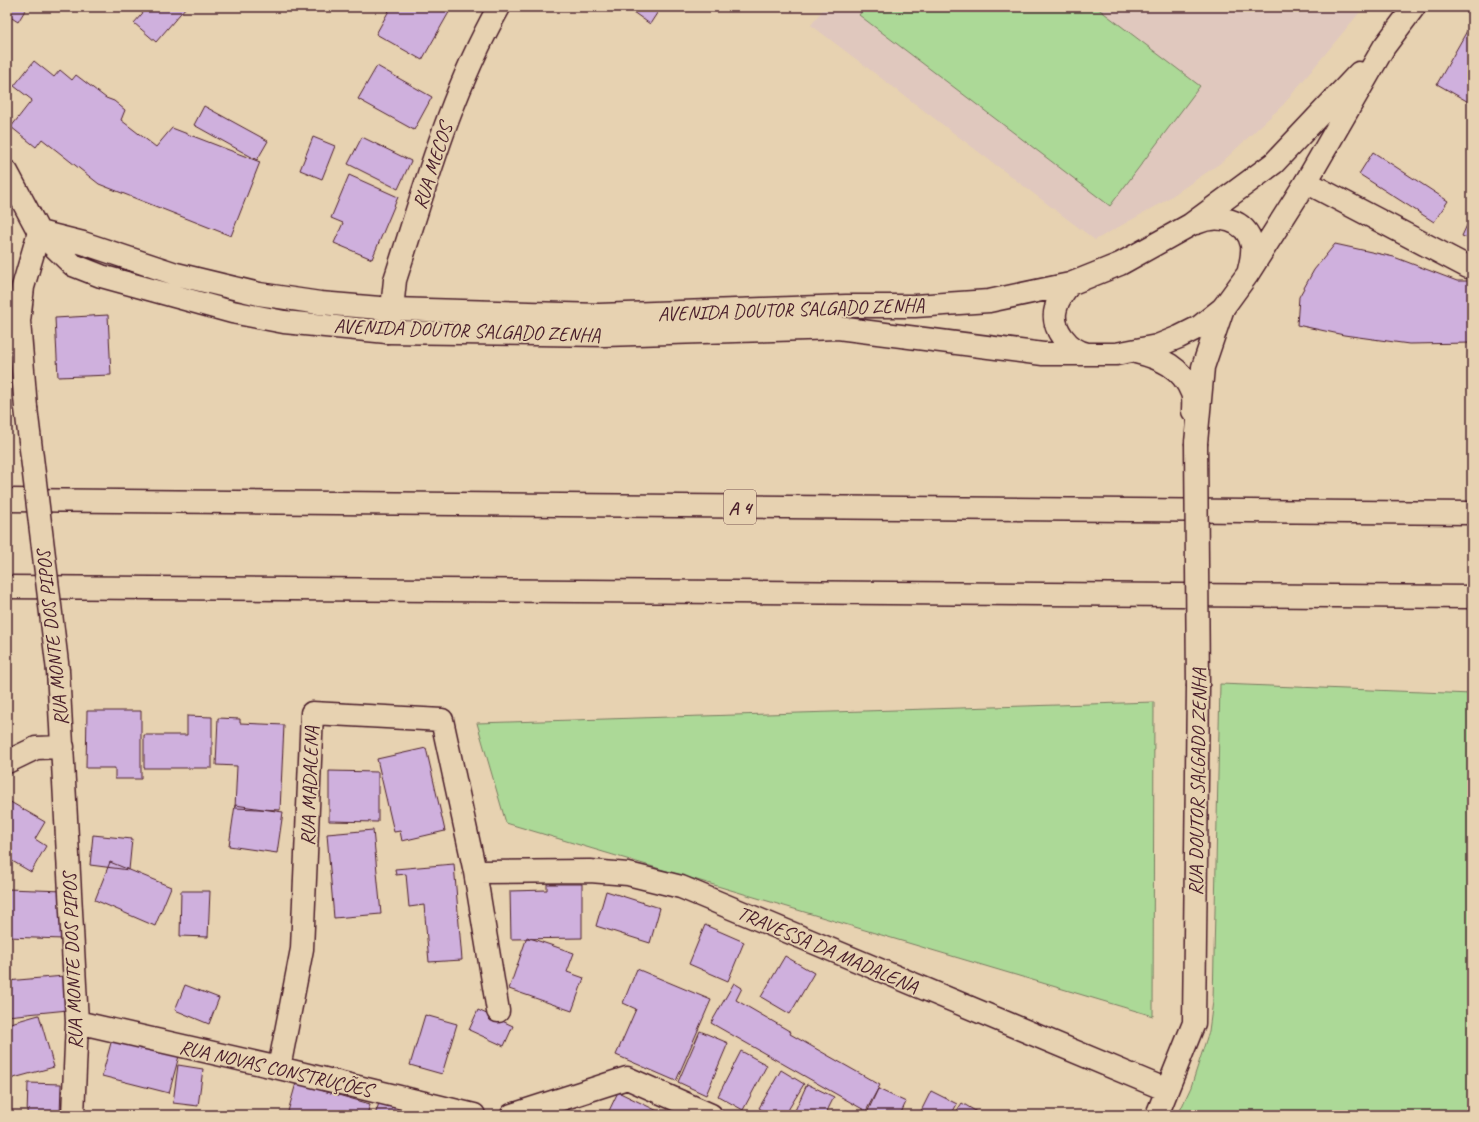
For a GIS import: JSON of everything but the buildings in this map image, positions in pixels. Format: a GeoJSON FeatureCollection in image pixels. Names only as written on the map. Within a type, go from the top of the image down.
{"type":"FeatureCollection","features":[{"type":"Feature","properties":{"kind":"main road","name":"RUA MECOS"},"geometry":{"type":"LineString","coordinates":[[387,332],[392,309],[394,280],[450,110],[485,32],[499,7]]}},
{"type":"Feature","properties":{"kind":"main road","name":"AVENIDA DOUTOR SALGADO ZENHA"},"geometry":{"type":"LineString","coordinates":[[39,232],[83,243],[176,274],[259,294],[320,303],[392,309],[599,315],[846,306],[915,306],[989,301],[1070,284],[1120,264],[1190,225],[1274,164],[1384,47],[1414,7]]}},
{"type":"Feature","properties":{"kind":"main road","name":"AVENIDA DOUTOR SALGADO ZENHA"},"geometry":{"type":"LineString","coordinates":[[39,232],[73,265],[101,276],[232,312],[284,322],[387,332],[604,335],[838,328],[1043,354],[1094,355],[1136,352],[1157,346],[1199,327],[1223,308],[1247,275],[1306,182],[1384,47]]}},
{"type":"Feature","properties":{"kind":"main road"},"geometry":{"type":"LineString","coordinates":[[7,172],[39,232]]}},
{"type":"Feature","properties":{"kind":"main road"},"geometry":{"type":"LineString","coordinates":[[1306,182],[1468,267],[1472,267]]}},
{"type":"Feature","properties":{"kind":"main road","name":"AVENIDA DOUTOR SALGADO ZENHA"},"geometry":{"type":"LineString","coordinates":[[1190,225],[1214,217],[1233,221],[1242,228],[1252,245],[1252,259],[1247,275]]}},
{"type":"Feature","properties":{"kind":"main road","name":"RUA MONTE DOS PIPOS"},"geometry":{"type":"LineString","coordinates":[[39,232],[22,287],[19,321],[26,408],[58,671],[77,1022],[73,1115]]}},
{"type":"Feature","properties":{"kind":"main road","name":"AVENIDA DOUTOR SALGADO ZENHA"},"geometry":{"type":"LineString","coordinates":[[1070,284],[1059,298],[1055,309],[1056,323],[1061,334],[1073,348],[1082,353],[1094,355]]}},
{"type":"Feature","properties":{"kind":"main road","name":"RUA DOUTOR SALGADO ZENHA"},"geometry":{"type":"LineString","coordinates":[[1196,442],[1203,367],[1223,308]]}},
{"type":"Feature","properties":{"kind":"main road","name":"RUA DOUTOR SALGADO ZENHA"},"geometry":{"type":"LineString","coordinates":[[1136,352],[1158,357],[1177,370],[1192,393],[1196,442],[1198,686],[1194,1023],[1157,1115]]}},
{"type":"Feature","properties":{"kind":"main road","name":"A 4"},"geometry":{"type":"LineString","coordinates":[[7,500],[1472,513]]}},
{"type":"Feature","properties":{"kind":"main road"},"geometry":{"type":"LineString","coordinates":[[7,587],[1472,597]]}},
{"type":"Feature","properties":{"kind":"main road","name":"RUA MADALENA"},"geometry":{"type":"LineString","coordinates":[[279,1068],[302,949],[312,713],[442,720],[475,872],[498,1011]]}},
{"type":"Feature","properties":{"kind":"main road"},"geometry":{"type":"LineString","coordinates":[[7,762],[36,748],[63,747]]}},
{"type":"Feature","properties":{"kind":"main road","name":"TRAVESSA DA MADALENA"},"geometry":{"type":"LineString","coordinates":[[475,872],[590,871],[628,874],[681,887],[1167,1090]]}},
{"type":"Feature","properties":{"kind":"main road","name":"RUA NOVAS CONSTRUÇÕES"},"geometry":{"type":"LineString","coordinates":[[77,1022],[279,1068],[474,1115]]}},
{"type":"Feature","properties":{"kind":"main road"},"geometry":{"type":"LineString","coordinates":[[512,1115],[627,1078],[711,1115]]}},
{"type":"Feature","properties":{"kind":"shaded area"},"geometry":{"type":"Polygon","coordinates":[[[825,7],[1364,7],[1283,105],[1222,162],[1160,204],[1095,240],[811,25],[825,7]]]}},
{"type":"Feature","properties":{"kind":"green space"},"geometry":{"type":"Polygon","coordinates":[[[865,7],[1096,7],[1200,86],[1110,206],[859,15],[865,7]]]}},
{"type":"Feature","properties":{"kind":"green space"},"geometry":{"type":"Polygon","coordinates":[[[1220,684],[1472,694],[1472,1115],[1178,1115],[1191,1087],[1209,1031],[1213,1001],[1220,684]]]}},
{"type":"Feature","properties":{"kind":"green space"},"geometry":{"type":"Polygon","coordinates":[[[1154,702],[1153,1016],[506,823],[477,723],[1154,702]]]}}]}
